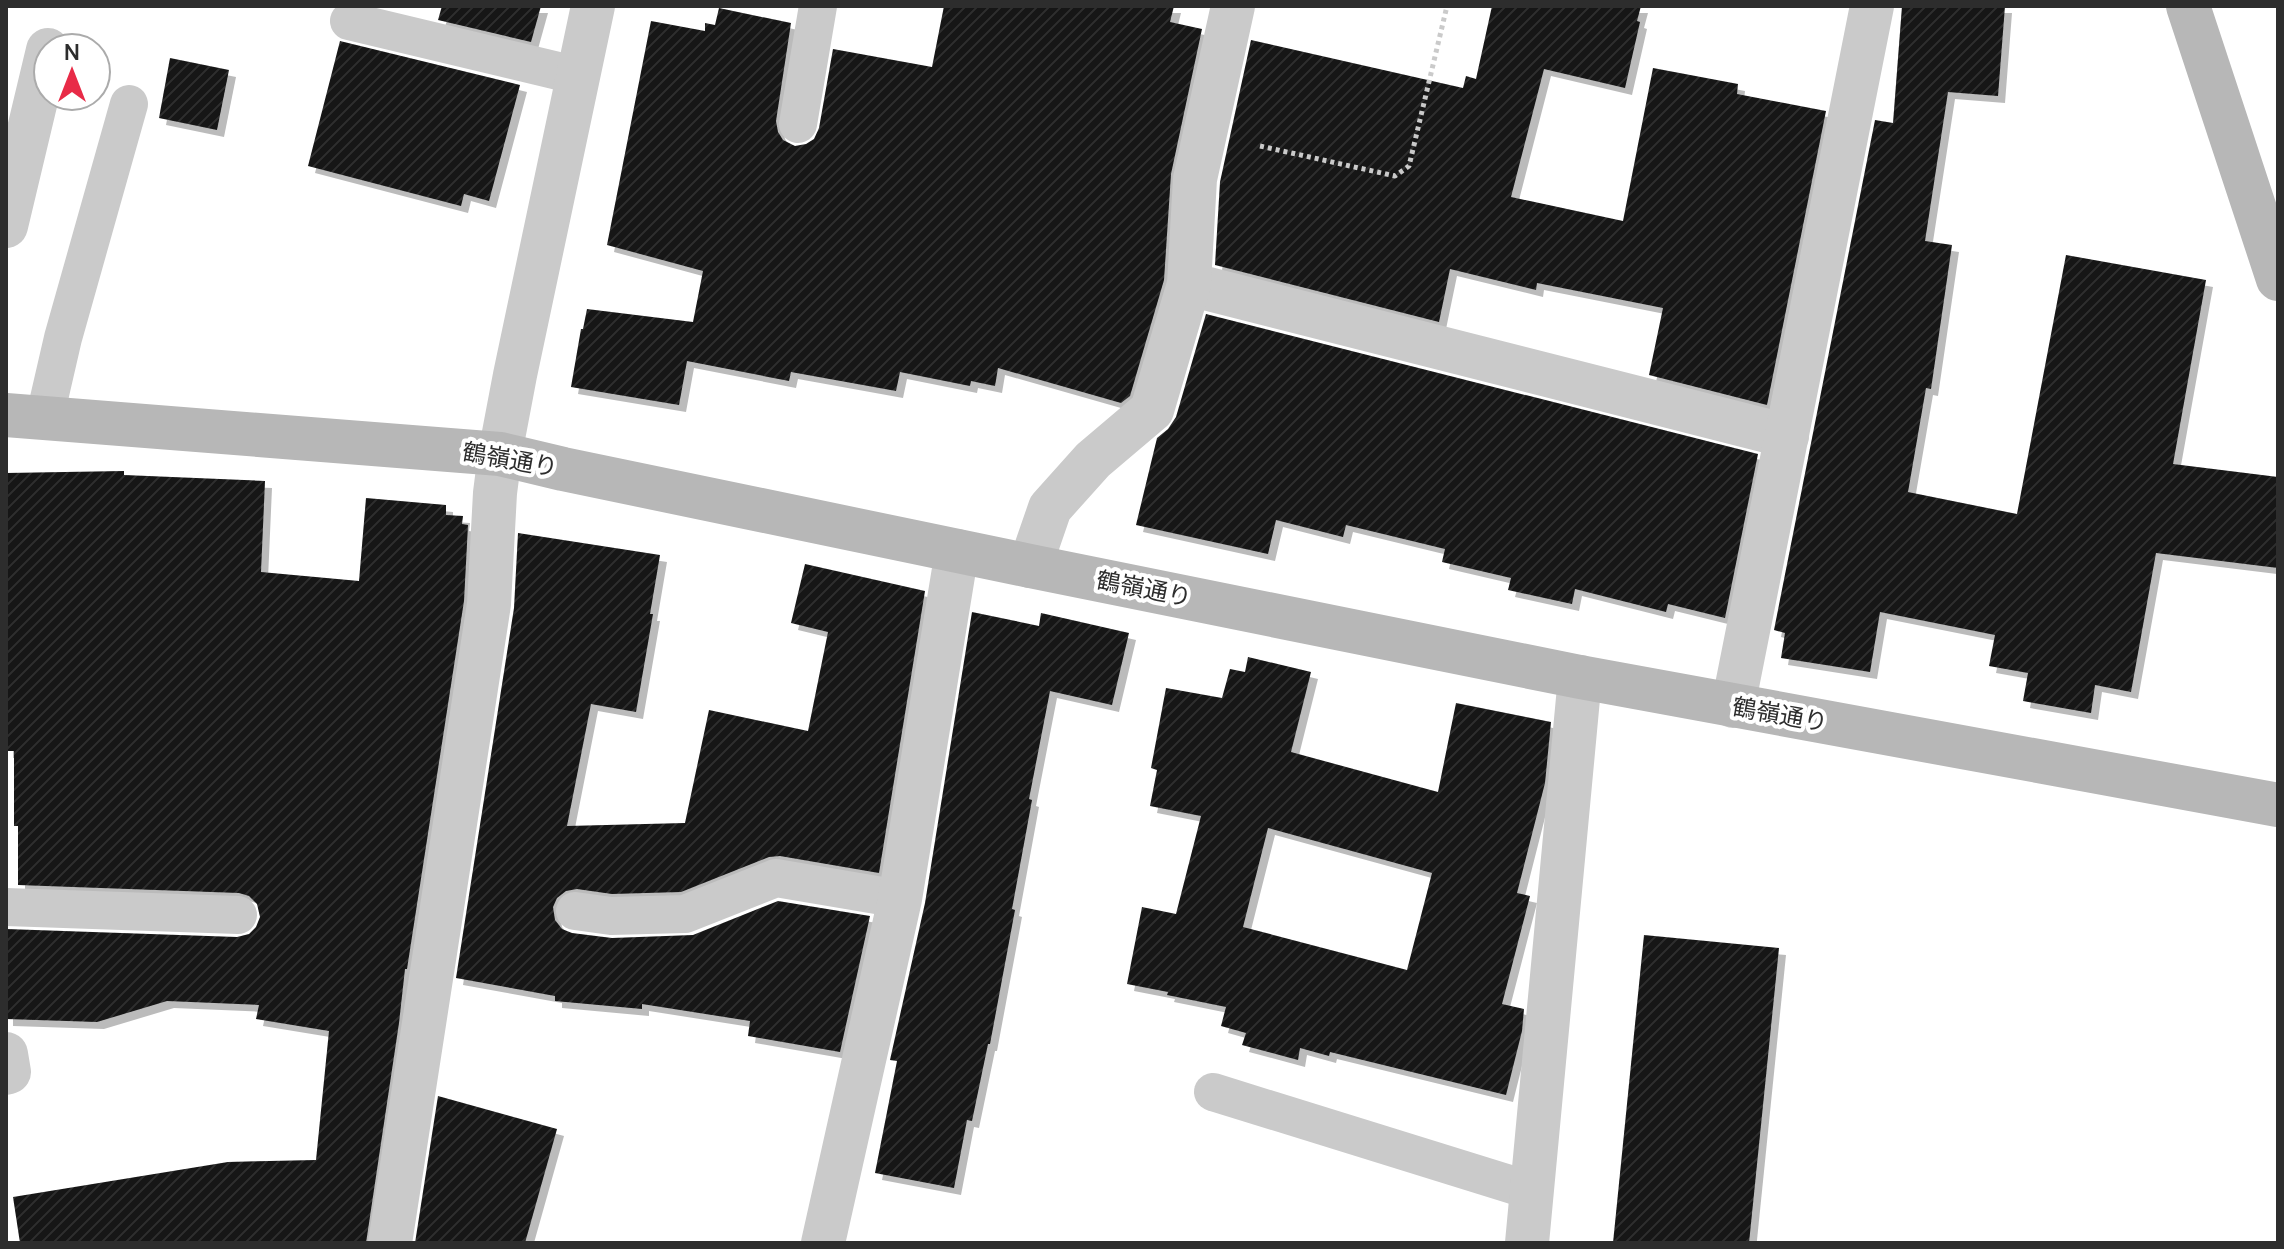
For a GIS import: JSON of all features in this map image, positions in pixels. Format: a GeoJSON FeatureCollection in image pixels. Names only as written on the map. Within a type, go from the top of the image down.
{"type":"FeatureCollection","features":[{"type":"Feature","properties":{"kind":"street"},"geometry":{"type":"LineString","coordinates":[[390,1243],[489,604],[500,454],[593,6]]}},
{"type":"Feature","properties":{"kind":"street"},"geometry":{"type":"LineString","coordinates":[[1030,566],[1050,508],[1093,460],[1152,410],[1189,284],[1195,179],[1233,6]]}},
{"type":"Feature","properties":{"kind":"street"},"geometry":{"type":"LineString","coordinates":[[1733,706],[1872,6]]}},
{"type":"Feature","properties":{"kind":"street"},"geometry":{"type":"LineString","coordinates":[[2188,6],[2278,279]]}},
{"type":"Feature","properties":{"kind":"street"},"geometry":{"type":"LineString","coordinates":[[6,226],[20,107],[32,82]]}},
{"type":"Feature","properties":{"kind":"street"},"geometry":{"type":"LineString","coordinates":[[1189,284],[1787,436]]}},
{"type":"Feature","properties":{"kind":"street","name":"鶴嶺通り"},"geometry":{"type":"LineString","coordinates":[[26,416],[500,454],[957,551],[1580,677],[2278,805]]}},
{"type":"Feature","properties":{"kind":"street"},"geometry":{"type":"LineString","coordinates":[[823,1243],[900,899],[957,551]]}},
{"type":"Feature","properties":{"kind":"street"},"geometry":{"type":"LineString","coordinates":[[1527,1243],[1580,677]]}},
{"type":"Feature","properties":{"kind":"street"},"geometry":{"type":"LineString","coordinates":[[6,1054],[9,1072],[6,1073]]}},
{"type":"Feature","properties":{"kind":"lane"},"geometry":{"type":"LineString","coordinates":[[798,124],[818,6]]}},
{"type":"Feature","properties":{"kind":"lane"},"geometry":{"type":"LineString","coordinates":[[349,21],[579,76]]}},
{"type":"Feature","properties":{"kind":"lane"},"geometry":{"type":"LineString","coordinates":[[26,416],[63,338],[129,104]]}},
{"type":"Feature","properties":{"kind":"lane"},"geometry":{"type":"LineString","coordinates":[[575,911],[611,916],[685,914],[776,878],[900,899]]}},
{"type":"Feature","properties":{"kind":"lane"},"geometry":{"type":"LineString","coordinates":[[6,907],[238,915]]}},
{"type":"Feature","properties":{"kind":"lane"},"geometry":{"type":"LineString","coordinates":[[1213,1092],[1532,1191]]}},
{"type":"Feature","properties":{"kind":"path"},"geometry":{"type":"LineString","coordinates":[[1203,143],[1260,146],[1395,176],[1409,166],[1447,6]]}},
{"type":"Feature","properties":{"kind":"building"},"geometry":{"type":"Polygon","coordinates":[[[442,6],[541,6],[531,42],[438,20],[442,6]]]}},
{"type":"Feature","properties":{"kind":"building"},"geometry":{"type":"Polygon","coordinates":[[[944,6],[1174,6],[1170,22],[1202,29],[1171,174],[1164,280],[1130,396],[1121,403],[998,368],[995,386],[971,381],[970,386],[900,372],[896,391],[791,372],[789,381],[687,361],[679,405],[571,387],[587,309],[693,322],[703,271],[607,245],[651,21],[705,31],[705,23],[715,25],[719,8],[791,23],[776,121],[783,140],[795,146],[814,139],[819,128],[833,49],[932,67],[944,6]]]}},
{"type":"Feature","properties":{"kind":"building"},"geometry":{"type":"Polygon","coordinates":[[[1492,6],[1641,6],[1625,88],[1544,69],[1511,197],[1623,221],[1653,68],[1738,84],[1737,94],[1826,111],[1767,405],[1649,375],[1663,308],[1537,283],[1536,290],[1450,269],[1439,322],[1215,265],[1220,182],[1251,40],[1463,88],[1466,76],[1476,79],[1492,6]]]}},
{"type":"Feature","properties":{"kind":"building"},"geometry":{"type":"Polygon","coordinates":[[[1902,6],[2005,6],[1998,96],[1948,92],[1925,241],[1952,245],[1931,389],[1926,388],[1908,492],[2017,514],[2066,255],[2206,280],[2173,464],[2278,477],[2278,568],[2156,553],[2131,692],[2095,685],[2091,713],[2023,701],[2028,673],[1989,666],[1995,635],[1880,612],[1870,672],[1781,658],[1785,633],[1774,630],[1875,120],[1893,123],[1902,6]]]}},
{"type":"Feature","properties":{"kind":"building"},"geometry":{"type":"Polygon","coordinates":[[[340,41],[520,85],[489,201],[464,194],[461,206],[308,166],[340,41]]]}},
{"type":"Feature","properties":{"kind":"building"},"geometry":{"type":"Polygon","coordinates":[[[170,58],[229,70],[217,130],[159,118],[170,58]]]}},
{"type":"Feature","properties":{"kind":"building"},"geometry":{"type":"Polygon","coordinates":[[[1206,314],[1758,454],[1725,618],[1668,604],[1666,612],[1575,589],[1572,604],[1508,590],[1511,578],[1442,562],[1445,549],[1346,525],[1343,537],[1276,520],[1268,554],[1136,525],[1157,438],[1176,417],[1206,314]]]}},
{"type":"Feature","properties":{"kind":"building"},"geometry":{"type":"Polygon","coordinates":[[[124,471],[124,475],[265,481],[261,572],[359,581],[366,498],[446,505],[446,515],[463,516],[462,524],[468,525],[464,601],[405,969],[366,1243],[20,1243],[13,1197],[228,1162],[316,1160],[329,1031],[256,1019],[259,1005],[167,1001],[97,1022],[6,1019],[6,929],[237,937],[249,934],[260,917],[257,904],[249,896],[239,893],[18,885],[14,751],[6,751],[6,473],[124,471]]]}},
{"type":"Feature","properties":{"kind":"building"},"geometry":{"type":"Polygon","coordinates":[[[518,533],[660,555],[636,712],[591,704],[567,826],[685,823],[709,710],[808,731],[828,632],[791,623],[805,564],[925,591],[879,873],[780,856],[769,857],[681,892],[612,894],[577,889],[566,891],[557,898],[553,907],[555,920],[562,929],[612,938],[693,935],[778,901],[870,916],[840,1052],[748,1036],[750,1021],[642,1004],[642,1009],[555,1001],[555,996],[456,978],[514,608],[518,533]]]}},
{"type":"Feature","properties":{"kind":"building"},"geometry":{"type":"Polygon","coordinates":[[[972,612],[1039,626],[1041,613],[1129,633],[1112,705],[1050,691],[1029,799],[1032,800],[1012,909],[1015,910],[990,1044],[972,1121],[967,1120],[954,1188],[875,1173],[897,1061],[890,1060],[925,903],[972,612]]]}},
{"type":"Feature","properties":{"kind":"building"},"geometry":{"type":"Polygon","coordinates":[[[1248,657],[1311,672],[1291,752],[1438,792],[1456,703],[1551,722],[1545,783],[1517,893],[1530,896],[1502,1004],[1524,1009],[1522,1031],[1506,1095],[1330,1052],[1329,1056],[1300,1048],[1298,1060],[1242,1045],[1246,1033],[1221,1026],[1226,1007],[1127,984],[1142,907],[1176,914],[1201,816],[1150,806],[1157,770],[1151,768],[1166,688],[1222,698],[1230,669],[1245,672],[1248,657]],[[1268,828],[1243,927],[1407,970],[1432,873],[1268,828]]]}},
{"type":"Feature","properties":{"kind":"building"},"geometry":{"type":"Polygon","coordinates":[[[1644,935],[1779,948],[1749,1243],[1613,1243],[1644,935]]]}},
{"type":"Feature","properties":{"kind":"building"},"geometry":{"type":"Polygon","coordinates":[[[438,1096],[557,1129],[525,1243],[415,1243],[438,1096]]]}}]}
